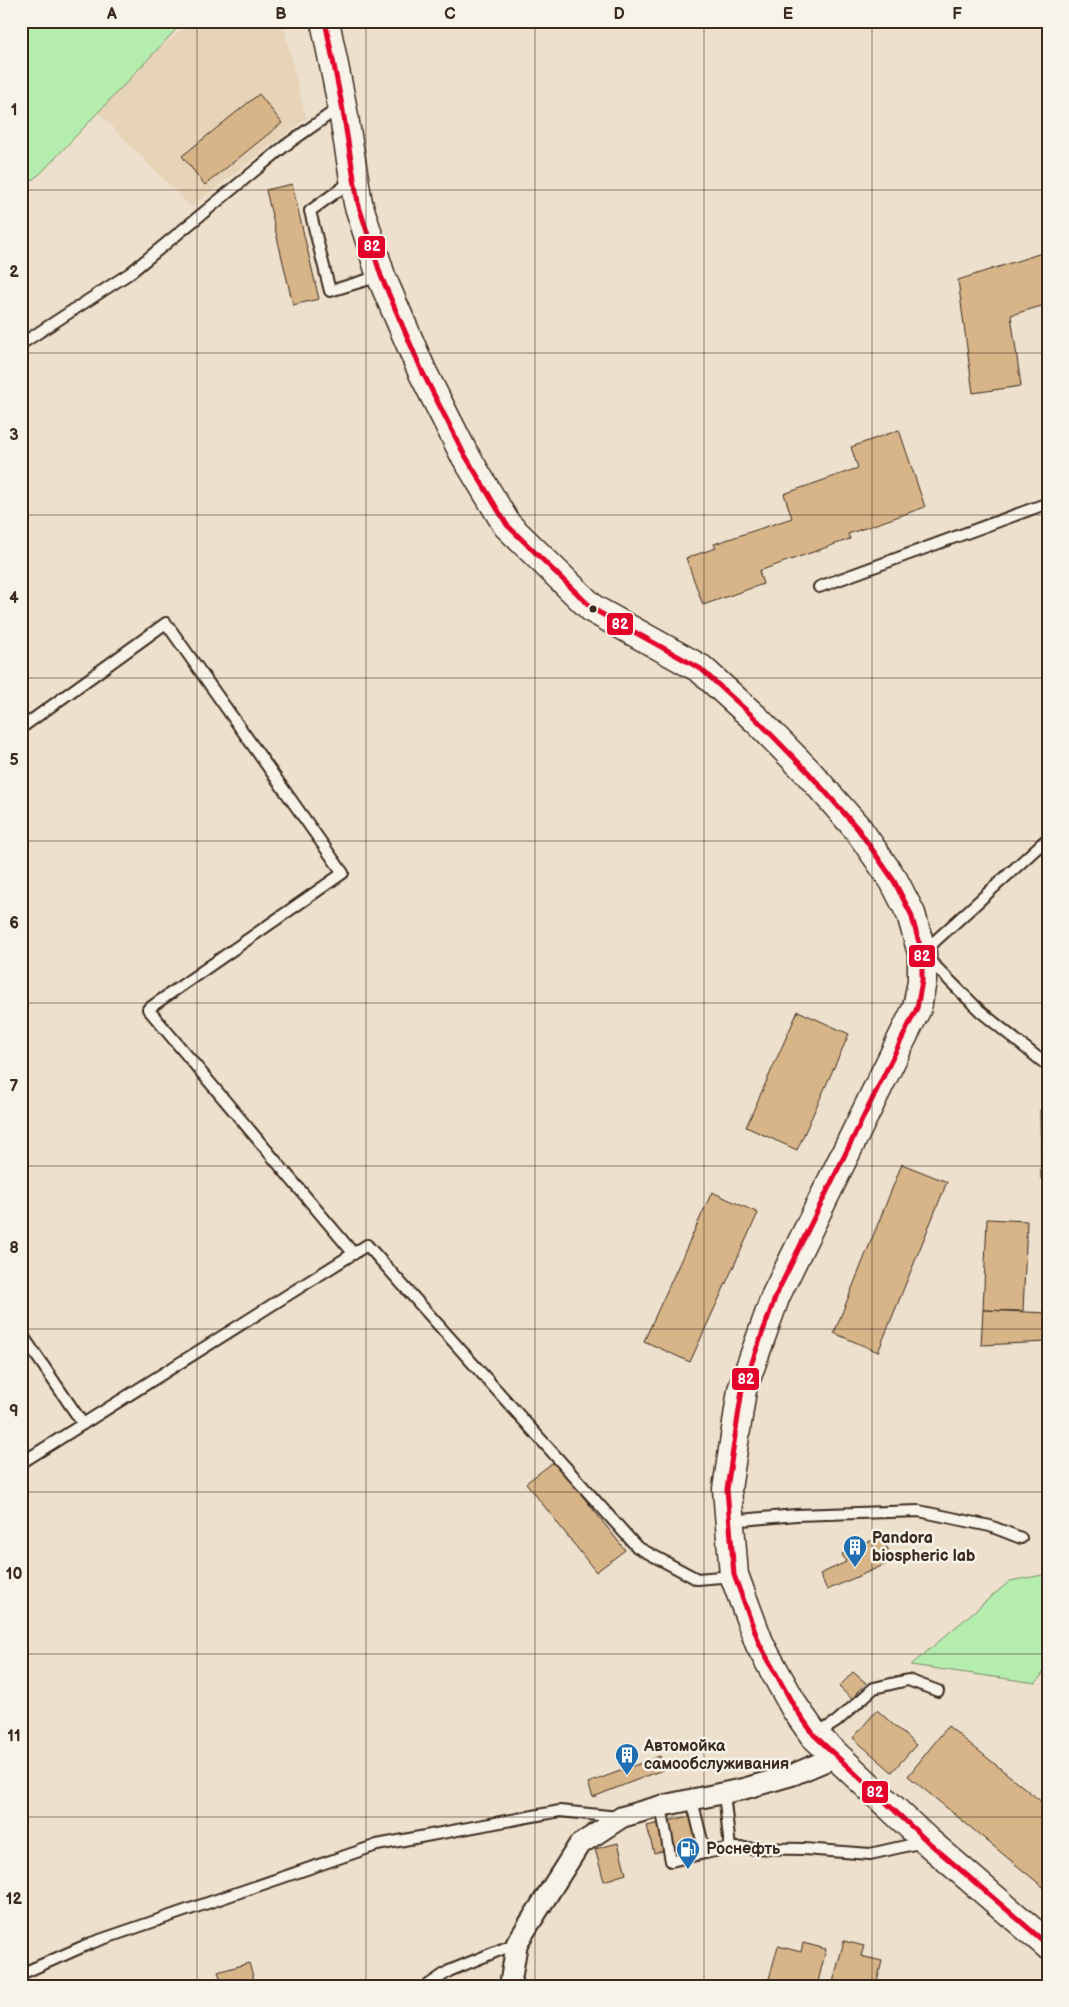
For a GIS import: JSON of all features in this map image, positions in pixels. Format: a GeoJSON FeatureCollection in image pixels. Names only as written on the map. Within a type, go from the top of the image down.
{"type":"FeatureCollection","features":[{"type":"Feature","properties":{"kind":"street"},"geometry":{"type":"LineString","coordinates":[[325,21],[342,105],[358,202],[381,276],[422,371],[459,444],[507,525],[592,609],[700,669],[757,720],[808,771],[858,829],[894,881],[911,914],[922,953],[922,981],[917,1008],[776,1295],[742,1390],[727,1489],[734,1576],[760,1645],[795,1708],[814,1735],[927,1841],[1048,1945]]}},
{"type":"Feature","properties":{"kind":"street"},"geometry":{"type":"LineString","coordinates":[[510,1986],[516,1943],[579,1845],[622,1817],[792,1775],[837,1756]]}},
{"type":"Feature","properties":{"kind":"lane"},"geometry":{"type":"LineString","coordinates":[[21,344],[130,273],[286,145],[342,105]]}},
{"type":"Feature","properties":{"kind":"lane"},"geometry":{"type":"LineString","coordinates":[[354,180],[310,211],[330,291],[381,276]]}},
{"type":"Feature","properties":{"kind":"lane"},"geometry":{"type":"LineString","coordinates":[[819,587],[1048,503]]}},
{"type":"Feature","properties":{"kind":"lane"},"geometry":{"type":"LineString","coordinates":[[21,728],[166,623],[343,873],[148,1009],[354,1254]]}},
{"type":"Feature","properties":{"kind":"lane"},"geometry":{"type":"LineString","coordinates":[[1048,838],[922,953],[980,1011],[1048,1066]]}},
{"type":"Feature","properties":{"kind":"lane"},"geometry":{"type":"LineString","coordinates":[[21,1463],[367,1246],[636,1547],[697,1579],[734,1576]]}},
{"type":"Feature","properties":{"kind":"lane"},"geometry":{"type":"LineString","coordinates":[[21,1333],[83,1424]]}},
{"type":"Feature","properties":{"kind":"lane"},"geometry":{"type":"LineString","coordinates":[[729,1521],[796,1515],[919,1511],[990,1526],[1021,1538]]}},
{"type":"Feature","properties":{"kind":"lane"},"geometry":{"type":"LineString","coordinates":[[814,1735],[836,1722],[874,1688],[908,1680],[938,1691]]}},
{"type":"Feature","properties":{"kind":"lane"},"geometry":{"type":"LineString","coordinates":[[724,1793],[730,1848]]}},
{"type":"Feature","properties":{"kind":"lane"},"geometry":{"type":"LineString","coordinates":[[692,1800],[705,1853]]}},
{"type":"Feature","properties":{"kind":"lane"},"geometry":{"type":"LineString","coordinates":[[661,1806],[671,1861],[730,1848],[804,1849],[870,1854],[927,1841]]}},
{"type":"Feature","properties":{"kind":"lane"},"geometry":{"type":"LineString","coordinates":[[21,1974],[91,1943],[377,1845],[560,1810],[622,1817]]}},
{"type":"Feature","properties":{"kind":"lane"},"geometry":{"type":"LineString","coordinates":[[427,1986],[449,1971],[516,1943]]}},
{"type":"Feature","properties":{"kind":"shaded area"},"geometry":{"type":"Polygon","coordinates":[[[193,21],[282,21],[306,118],[191,207],[89,103],[193,21]]]}},
{"type":"Feature","properties":{"kind":"green space"},"geometry":{"type":"Polygon","coordinates":[[[21,21],[184,21],[41,173],[21,188],[21,21]]]}},
{"type":"Feature","properties":{"kind":"green space"},"geometry":{"type":"Polygon","coordinates":[[[1048,1574],[1048,1666],[1036,1683],[911,1665],[1010,1581],[1048,1574]]]}},
{"type":"Feature","properties":{"kind":"building"},"geometry":{"type":"Polygon","coordinates":[[[259,94],[282,123],[205,185],[182,156],[259,94]]]}},
{"type":"Feature","properties":{"kind":"building"},"geometry":{"type":"Polygon","coordinates":[[[292,184],[319,299],[293,305],[266,190],[292,184]]]}},
{"type":"Feature","properties":{"kind":"building"},"geometry":{"type":"Polygon","coordinates":[[[1048,251],[1048,304],[1011,315],[1021,386],[973,393],[958,280],[1048,251]]]}},
{"type":"Feature","properties":{"kind":"building"},"geometry":{"type":"Polygon","coordinates":[[[899,430],[925,507],[848,534],[850,539],[759,571],[763,584],[703,605],[686,558],[716,548],[714,544],[792,518],[784,494],[858,468],[851,447],[899,430]]]}},
{"type":"Feature","properties":{"kind":"building"},"geometry":{"type":"Polygon","coordinates":[[[798,1011],[849,1034],[797,1150],[746,1127],[798,1011]]]}},
{"type":"Feature","properties":{"kind":"building"},"geometry":{"type":"Polygon","coordinates":[[[1040,1110],[1048,1110],[1048,1179],[1041,1179],[1040,1110]]]}},
{"type":"Feature","properties":{"kind":"building"},"geometry":{"type":"Polygon","coordinates":[[[902,1164],[947,1182],[878,1352],[834,1333],[902,1164]]]}},
{"type":"Feature","properties":{"kind":"building"},"geometry":{"type":"Polygon","coordinates":[[[712,1192],[758,1213],[690,1362],[644,1341],[712,1192]]]}},
{"type":"Feature","properties":{"kind":"building"},"geometry":{"type":"Polygon","coordinates":[[[987,1219],[1027,1221],[1023,1311],[983,1310],[987,1219]]]}},
{"type":"Feature","properties":{"kind":"building"},"geometry":{"type":"Polygon","coordinates":[[[983,1310],[1048,1313],[1048,1342],[981,1345],[983,1310]]]}},
{"type":"Feature","properties":{"kind":"building"},"geometry":{"type":"Polygon","coordinates":[[[555,1461],[625,1550],[596,1572],[526,1483],[555,1461]]]}},
{"type":"Feature","properties":{"kind":"building","name":"Pandora biospheric lab"},"geometry":{"type":"Polygon","coordinates":[[[882,1536],[893,1561],[827,1590],[820,1574],[846,1562],[842,1554],[882,1536]]]}},
{"type":"Feature","properties":{"kind":"building"},"geometry":{"type":"Polygon","coordinates":[[[853,1672],[866,1683],[852,1699],[839,1687],[853,1672]]]}},
{"type":"Feature","properties":{"kind":"building"},"geometry":{"type":"Polygon","coordinates":[[[877,1710],[916,1745],[892,1772],[853,1738],[877,1710]]]}},
{"type":"Feature","properties":{"kind":"building"},"geometry":{"type":"Polygon","coordinates":[[[948,1726],[1048,1807],[1048,1891],[908,1776],[948,1726]]]}},
{"type":"Feature","properties":{"kind":"building","name":"Автомойка самообслуживания"},"geometry":{"type":"Polygon","coordinates":[[[660,1756],[665,1769],[593,1797],[588,1783],[660,1756]]]}},
{"type":"Feature","properties":{"kind":"building"},"geometry":{"type":"Polygon","coordinates":[[[698,1814],[704,1841],[654,1853],[647,1826],[698,1814]]]}},
{"type":"Feature","properties":{"kind":"building"},"geometry":{"type":"Polygon","coordinates":[[[618,1843],[626,1874],[604,1881],[595,1849],[618,1843]]]}},
{"type":"Feature","properties":{"kind":"building"},"geometry":{"type":"Polygon","coordinates":[[[844,1941],[864,1946],[861,1956],[882,1961],[876,1986],[832,1986],[844,1941]]]}},
{"type":"Feature","properties":{"kind":"building"},"geometry":{"type":"Polygon","coordinates":[[[803,1943],[826,1949],[817,1986],[767,1986],[778,1946],[801,1952],[803,1943]]]}},
{"type":"Feature","properties":{"kind":"building"},"geometry":{"type":"Polygon","coordinates":[[[249,1963],[256,1986],[223,1986],[218,1972],[249,1963]]]}},
{"type":"Feature","properties":{"kind":"transit line","name":"82"},"geometry":{"type":"LineString","coordinates":[[325,21],[342,105],[358,203],[381,276],[422,371],[463,452],[507,525],[593,609],[701,669],[757,720],[807,771],[858,829],[894,881],[911,914],[922,953],[922,981],[917,1008],[776,1295],[742,1390],[727,1489],[734,1575],[760,1645],[795,1708],[814,1735],[927,1841],[1048,1945]]}},
{"type":"Feature","properties":{"kind":"place","name":"Pandora biospheric lab"},"geometry":{"type":"Point","coordinates":[855,1568]}},
{"type":"Feature","properties":{"kind":"place","name":"Автомойка самообслуживания"},"geometry":{"type":"Point","coordinates":[627,1776]}},
{"type":"Feature","properties":{"kind":"place","name":"Роснефть"},"geometry":{"type":"Point","coordinates":[688,1870]}}]}
